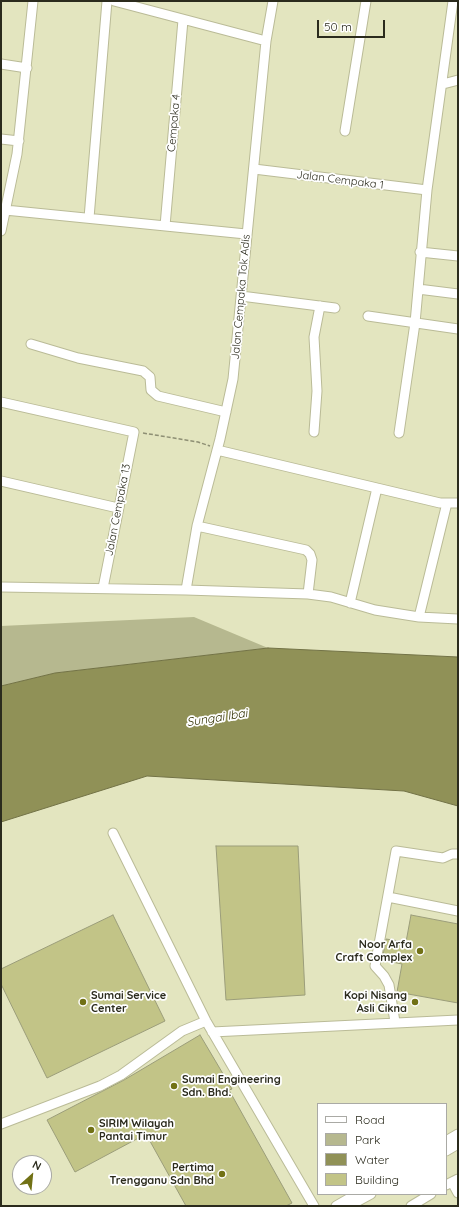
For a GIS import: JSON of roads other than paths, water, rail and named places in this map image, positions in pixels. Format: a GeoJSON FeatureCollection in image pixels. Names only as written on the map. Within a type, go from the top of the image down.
{"type":"FeatureCollection","features":[{"type":"Feature","properties":{"kind":"street"},"geometry":{"type":"LineString","coordinates":[[1,231],[19,141],[33,1]]}},
{"type":"Feature","properties":{"kind":"street"},"geometry":{"type":"LineString","coordinates":[[89,218],[107,1]]}},
{"type":"Feature","properties":{"kind":"street"},"geometry":{"type":"LineString","coordinates":[[114,1],[266,41]]}},
{"type":"Feature","properties":{"kind":"street","name":"Jalan Cempaka Tok Adis"},"geometry":{"type":"LineString","coordinates":[[186,590],[197,526],[220,439],[233,379],[266,41],[273,1]]}},
{"type":"Feature","properties":{"kind":"street"},"geometry":{"type":"LineString","coordinates":[[345,131],[366,1]]}},
{"type":"Feature","properties":{"kind":"street"},"geometry":{"type":"LineString","coordinates":[[399,433],[415,323],[420,252],[427,190],[443,84],[453,1]]}},
{"type":"Feature","properties":{"kind":"street","name":"Cempaka 4"},"geometry":{"type":"LineString","coordinates":[[165,226],[183,20]]}},
{"type":"Feature","properties":{"kind":"street"},"geometry":{"type":"LineString","coordinates":[[449,40],[458,38]]}},
{"type":"Feature","properties":{"kind":"street"},"geometry":{"type":"LineString","coordinates":[[1,64],[27,68]]}},
{"type":"Feature","properties":{"kind":"street"},"geometry":{"type":"LineString","coordinates":[[443,84],[458,80]]}},
{"type":"Feature","properties":{"kind":"street"},"geometry":{"type":"LineString","coordinates":[[1,138],[19,141]]}},
{"type":"Feature","properties":{"kind":"street","name":"Jalan Cempaka 1"},"geometry":{"type":"LineString","coordinates":[[254,169],[427,190]]}},
{"type":"Feature","properties":{"kind":"street"},"geometry":{"type":"LineString","coordinates":[[5,210],[246,234]]}},
{"type":"Feature","properties":{"kind":"street"},"geometry":{"type":"LineString","coordinates":[[420,252],[458,256]]}},
{"type":"Feature","properties":{"kind":"street"},"geometry":{"type":"LineString","coordinates":[[418,289],[458,294]]}},
{"type":"Feature","properties":{"kind":"street"},"geometry":{"type":"LineString","coordinates":[[241,296],[335,308]]}},
{"type":"Feature","properties":{"kind":"street"},"geometry":{"type":"LineString","coordinates":[[314,432],[317,391],[314,345],[320,306]]}},
{"type":"Feature","properties":{"kind":"street"},"geometry":{"type":"LineString","coordinates":[[368,316],[458,329]]}},
{"type":"Feature","properties":{"kind":"street"},"geometry":{"type":"LineString","coordinates":[[31,344],[78,358],[143,371],[150,377],[151,390],[158,396],[225,417]]}},
{"type":"Feature","properties":{"kind":"street","name":"Jalan Cempaka 13"},"geometry":{"type":"LineString","coordinates":[[1,402],[134,432],[103,588]]}},
{"type":"Feature","properties":{"kind":"street"},"geometry":{"type":"LineString","coordinates":[[217,450],[447,503],[458,502]]}},
{"type":"Feature","properties":{"kind":"street"},"geometry":{"type":"LineString","coordinates":[[1,480],[118,508]]}},
{"type":"Feature","properties":{"kind":"street"},"geometry":{"type":"LineString","coordinates":[[350,603],[368,485]]}},
{"type":"Feature","properties":{"kind":"street"},"geometry":{"type":"LineString","coordinates":[[419,617],[447,503]]}},
{"type":"Feature","properties":{"kind":"street"},"geometry":{"type":"LineString","coordinates":[[197,526],[306,550],[310,554],[312,560],[308,594]]}},
{"type":"Feature","properties":{"kind":"street"},"geometry":{"type":"LineString","coordinates":[[1,586],[308,594],[335,598],[375,610],[419,617],[458,620]]}},
{"type":"Feature","properties":{"kind":"street"},"geometry":{"type":"LineString","coordinates":[[113,833],[206,1021],[314,1206]]}},
{"type":"Feature","properties":{"kind":"street"},"geometry":{"type":"LineString","coordinates":[[395,1022],[389,985],[384,976],[375,966],[396,851],[443,858],[452,854],[458,854]]}},
{"type":"Feature","properties":{"kind":"street"},"geometry":{"type":"LineString","coordinates":[[388,897],[458,911]]}},
{"type":"Feature","properties":{"kind":"street"},"geometry":{"type":"LineString","coordinates":[[212,1032],[458,1020]]}},
{"type":"Feature","properties":{"kind":"street"},"geometry":{"type":"LineString","coordinates":[[1,1124],[100,1086],[121,1075],[182,1031],[206,1021]]}},
{"type":"Feature","properties":{"kind":"street"},"geometry":{"type":"LineString","coordinates":[[447,1140],[458,1134]]}},
{"type":"Feature","properties":{"kind":"street"},"geometry":{"type":"LineString","coordinates":[[447,1150],[458,1144]]}},
{"type":"Feature","properties":{"kind":"street"},"geometry":{"type":"LineString","coordinates":[[452,1182],[458,1193]]}},
{"type":"Feature","properties":{"kind":"street"},"geometry":{"type":"LineString","coordinates":[[336,1206],[354,1195]]}},
{"type":"Feature","properties":{"kind":"street"},"geometry":{"type":"LineString","coordinates":[[349,1206],[368,1195]]}},
{"type":"Feature","properties":{"kind":"street"},"geometry":{"type":"LineString","coordinates":[[411,1206],[429,1195]]}},
{"type":"Feature","properties":{"kind":"water","name":"Sungai Ibai"},"geometry":{"type":"Polygon","coordinates":[[[268,648],[458,657],[458,806],[404,791],[147,776],[1,822],[1,686],[55,673],[268,648]]]}},
{"type":"Feature","properties":{"kind":"place","name":"Noor Arfa Craft Complex"},"geometry":{"type":"Point","coordinates":[420,951]}},
{"type":"Feature","properties":{"kind":"place","name":"Sumai Service Center"},"geometry":{"type":"Point","coordinates":[83,1002]}},
{"type":"Feature","properties":{"kind":"place","name":"Kopi Nisang Asli Cikna"},"geometry":{"type":"Point","coordinates":[415,1002]}},
{"type":"Feature","properties":{"kind":"place","name":"Sumai Engineering Sdn. Bhd."},"geometry":{"type":"Point","coordinates":[174,1086]}},
{"type":"Feature","properties":{"kind":"place","name":"SIRIM Wilayah Pantai Timur"},"geometry":{"type":"Point","coordinates":[91,1130]}},
{"type":"Feature","properties":{"kind":"place","name":"Pertima Trengganu Sdn Bhd"},"geometry":{"type":"Point","coordinates":[222,1174]}}]}
